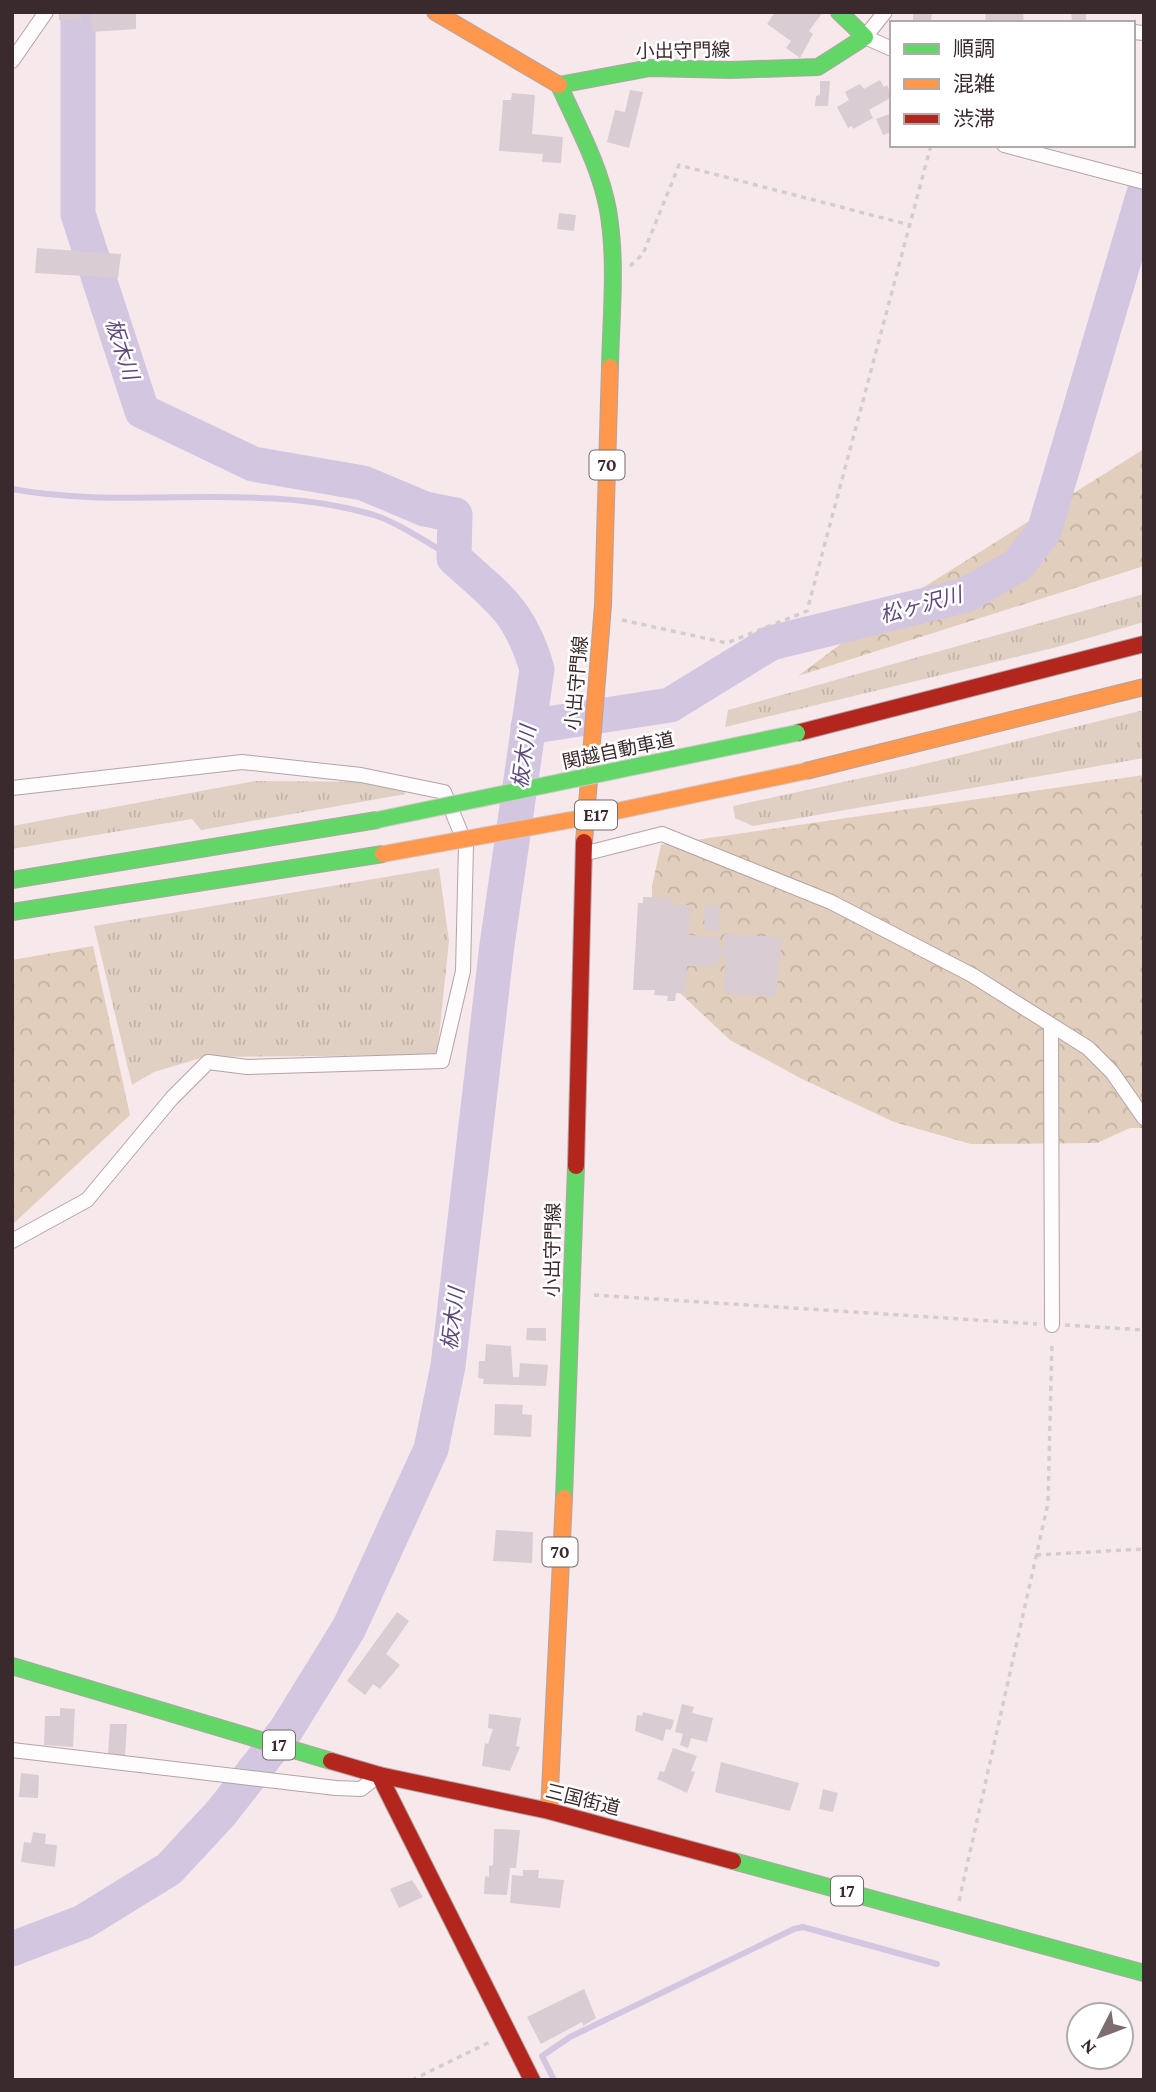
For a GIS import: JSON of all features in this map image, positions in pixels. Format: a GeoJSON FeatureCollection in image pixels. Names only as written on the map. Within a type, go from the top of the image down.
{"type":"FeatureCollection","features":[{"type":"Feature","properties":{"kind":"main road"},"geometry":{"type":"LineString","coordinates":[[435,12],[559,85]]}},
{"type":"Feature","properties":{"kind":"main road"},"geometry":{"type":"LineString","coordinates":[[839,12],[864,37]]}},
{"type":"Feature","properties":{"kind":"main road","name":"小出守門線"},"geometry":{"type":"LineString","coordinates":[[549,1811],[573,1294],[583,854],[602,616],[612,280],[608,212],[593,160],[559,85],[650,68],[731,70],[818,67],[864,37]]}},
{"type":"Feature","properties":{"kind":"main road","name":"関越自動車道"},"geometry":{"type":"LineString","coordinates":[[12,880],[377,820],[797,733],[1144,644]]}},
{"type":"Feature","properties":{"kind":"main road","name":"E17"},"geometry":{"type":"LineString","coordinates":[[12,912],[383,854],[598,815],[806,771],[1144,687]]}},
{"type":"Feature","properties":{"kind":"main road","name":"三国街道"},"geometry":{"type":"LineString","coordinates":[[12,1666],[379,1775],[549,1811],[1144,1973]]}},
{"type":"Feature","properties":{"kind":"main road"},"geometry":{"type":"LineString","coordinates":[[379,1775],[532,2080]]}},
{"type":"Feature","properties":{"kind":"street"},"geometry":{"type":"LineString","coordinates":[[12,61],[46,12]]}},
{"type":"Feature","properties":{"kind":"street"},"geometry":{"type":"LineString","coordinates":[[885,12],[864,37],[890,50]]}},
{"type":"Feature","properties":{"kind":"street"},"geometry":{"type":"LineString","coordinates":[[1012,147],[1144,182]]}},
{"type":"Feature","properties":{"kind":"street"},"geometry":{"type":"LineString","coordinates":[[12,788],[242,762],[361,775],[444,792],[466,845],[463,971],[442,1061],[247,1067],[208,1062],[172,1098],[88,1200],[12,1241]]}},
{"type":"Feature","properties":{"kind":"street"},"geometry":{"type":"LineString","coordinates":[[583,854],[662,834],[831,902],[972,975],[1088,1048],[1112,1072],[1144,1118]]}},
{"type":"Feature","properties":{"kind":"street"},"geometry":{"type":"LineString","coordinates":[[1051,1026],[1052,1325]]}},
{"type":"Feature","properties":{"kind":"street"},"geometry":{"type":"LineString","coordinates":[[12,1751],[336,1788],[361,1789],[379,1775]]}},
{"type":"Feature","properties":{"kind":"path"},"geometry":{"type":"LineString","coordinates":[[602,616],[727,643],[807,611],[930,147]]}},
{"type":"Feature","properties":{"kind":"path"},"geometry":{"type":"LineString","coordinates":[[612,280],[643,254],[680,165],[910,225]]}},
{"type":"Feature","properties":{"kind":"path"},"geometry":{"type":"LineString","coordinates":[[573,1294],[1144,1330]]}},
{"type":"Feature","properties":{"kind":"path"},"geometry":{"type":"LineString","coordinates":[[955,1920],[1048,1503],[1052,1325]]}},
{"type":"Feature","properties":{"kind":"path"},"geometry":{"type":"LineString","coordinates":[[1036,1555],[1144,1549]]}},
{"type":"Feature","properties":{"kind":"path"},"geometry":{"type":"LineString","coordinates":[[412,2080],[509,2032]]}},
{"type":"Feature","properties":{"kind":"green space"},"geometry":{"type":"Polygon","coordinates":[[[1144,449],[1144,566],[798,676],[881,614],[1144,449]]]}},
{"type":"Feature","properties":{"kind":"green space"},"geometry":{"type":"Polygon","coordinates":[[[1144,594],[1144,622],[1057,647],[725,727],[728,710],[1144,594]]]}},
{"type":"Feature","properties":{"kind":"green space"},"geometry":{"type":"Polygon","coordinates":[[[1144,710],[1144,758],[753,826],[735,818],[733,806],[912,767],[1144,710]]]}},
{"type":"Feature","properties":{"kind":"green space"},"geometry":{"type":"Polygon","coordinates":[[[1144,775],[1144,1128],[1130,1128],[1097,1143],[971,1144],[894,1122],[800,1078],[730,1040],[682,995],[652,943],[652,886],[661,845],[1144,775]]]}},
{"type":"Feature","properties":{"kind":"green space"},"geometry":{"type":"Polygon","coordinates":[[[255,781],[382,782],[400,787],[406,794],[201,830],[192,819],[12,849],[12,826],[255,781]]]}},
{"type":"Feature","properties":{"kind":"green space"},"geometry":{"type":"Polygon","coordinates":[[[439,868],[449,941],[437,1055],[204,1057],[154,1072],[132,1085],[94,926],[439,868]]]}},
{"type":"Feature","properties":{"kind":"green space"},"geometry":{"type":"Polygon","coordinates":[[[93,946],[130,1115],[12,1225],[12,960],[93,946]]]}},
{"type":"Feature","properties":{"kind":"building"},"geometry":{"type":"Polygon","coordinates":[[[59,12],[81,12],[81,21],[59,20],[59,12]]]}},
{"type":"Feature","properties":{"kind":"building"},"geometry":{"type":"Polygon","coordinates":[[[90,12],[136,12],[136,29],[92,32],[90,12]]]}},
{"type":"Feature","properties":{"kind":"building"},"geometry":{"type":"Polygon","coordinates":[[[775,12],[823,12],[809,31],[813,34],[800,58],[786,48],[791,41],[767,24],[775,12]]]}},
{"type":"Feature","properties":{"kind":"building"},"geometry":{"type":"Polygon","coordinates":[[[913,12],[932,12],[931,21],[913,21],[913,12]]]}},
{"type":"Feature","properties":{"kind":"building"},"geometry":{"type":"Polygon","coordinates":[[[985,12],[1023,12],[1024,21],[986,21],[985,12]]]}},
{"type":"Feature","properties":{"kind":"building"},"geometry":{"type":"Polygon","coordinates":[[[1071,12],[1086,12],[1086,21],[1072,21],[1071,12]]]}},
{"type":"Feature","properties":{"kind":"building"},"geometry":{"type":"Polygon","coordinates":[[[880,80],[884,87],[887,85],[890,98],[869,110],[873,118],[853,129],[852,126],[848,128],[837,107],[849,100],[845,92],[860,84],[864,89],[880,80]]]}},
{"type":"Feature","properties":{"kind":"building"},"geometry":{"type":"Polygon","coordinates":[[[820,81],[830,81],[828,106],[815,106],[816,96],[820,95],[820,81]]]}},
{"type":"Feature","properties":{"kind":"building"},"geometry":{"type":"Polygon","coordinates":[[[630,90],[643,92],[629,148],[607,142],[615,110],[625,112],[630,90]]]}},
{"type":"Feature","properties":{"kind":"building"},"geometry":{"type":"Polygon","coordinates":[[[512,93],[535,95],[532,134],[563,137],[561,163],[542,162],[543,154],[499,151],[503,100],[511,100],[512,93]]]}},
{"type":"Feature","properties":{"kind":"building"},"geometry":{"type":"Polygon","coordinates":[[[890,114],[890,133],[883,135],[876,119],[890,114]]]}},
{"type":"Feature","properties":{"kind":"building"},"geometry":{"type":"Polygon","coordinates":[[[559,213],[576,215],[574,231],[557,229],[559,213]]]}},
{"type":"Feature","properties":{"kind":"building"},"geometry":{"type":"Polygon","coordinates":[[[37,248],[121,254],[118,278],[35,273],[37,248]]]}},
{"type":"Feature","properties":{"kind":"building"},"geometry":{"type":"Polygon","coordinates":[[[643,897],[671,898],[671,905],[690,905],[689,935],[719,937],[719,949],[724,948],[724,934],[782,937],[776,997],[723,993],[726,957],[718,957],[718,966],[687,966],[685,994],[676,993],[675,1001],[667,1001],[668,996],[654,995],[655,990],[633,990],[638,903],[643,903],[643,897]]]}},
{"type":"Feature","properties":{"kind":"building"},"geometry":{"type":"Polygon","coordinates":[[[705,905],[720,906],[719,931],[704,930],[705,905]]]}},
{"type":"Feature","properties":{"kind":"building"},"geometry":{"type":"Polygon","coordinates":[[[527,1328],[546,1328],[546,1341],[526,1340],[527,1328]]]}},
{"type":"Feature","properties":{"kind":"building"},"geometry":{"type":"Polygon","coordinates":[[[486,1344],[511,1346],[513,1377],[519,1377],[520,1363],[548,1365],[546,1386],[483,1384],[484,1379],[478,1378],[479,1361],[485,1361],[486,1344]]]}},
{"type":"Feature","properties":{"kind":"building"},"geometry":{"type":"Polygon","coordinates":[[[495,1404],[523,1405],[522,1414],[532,1415],[531,1437],[494,1435],[495,1404]]]}},
{"type":"Feature","properties":{"kind":"building"},"geometry":{"type":"Polygon","coordinates":[[[496,1530],[533,1532],[532,1563],[493,1561],[496,1530]]]}},
{"type":"Feature","properties":{"kind":"building"},"geometry":{"type":"Polygon","coordinates":[[[397,1612],[409,1621],[386,1654],[400,1665],[380,1689],[373,1684],[365,1695],[347,1681],[397,1612]]]}},
{"type":"Feature","properties":{"kind":"building"},"geometry":{"type":"Polygon","coordinates":[[[682,1704],[694,1707],[692,1713],[713,1718],[707,1742],[691,1738],[688,1748],[680,1745],[683,1734],[675,1732],[682,1704]]]}},
{"type":"Feature","properties":{"kind":"building"},"geometry":{"type":"Polygon","coordinates":[[[60,1708],[75,1709],[73,1747],[44,1745],[45,1716],[60,1716],[60,1708]]]}},
{"type":"Feature","properties":{"kind":"building"},"geometry":{"type":"Polygon","coordinates":[[[643,1712],[674,1720],[671,1730],[666,1729],[663,1741],[635,1731],[637,1715],[642,1716],[643,1712]]]}},
{"type":"Feature","properties":{"kind":"building"},"geometry":{"type":"Polygon","coordinates":[[[489,1714],[521,1718],[516,1746],[520,1747],[510,1771],[482,1766],[485,1743],[488,1744],[493,1729],[488,1728],[489,1714]]]}},
{"type":"Feature","properties":{"kind":"building"},"geometry":{"type":"Polygon","coordinates":[[[110,1724],[127,1724],[125,1756],[108,1755],[110,1724]]]}},
{"type":"Feature","properties":{"kind":"building"},"geometry":{"type":"Polygon","coordinates":[[[673,1748],[697,1756],[691,1771],[695,1772],[687,1793],[657,1779],[660,1771],[664,1772],[673,1748]]]}},
{"type":"Feature","properties":{"kind":"building"},"geometry":{"type":"Polygon","coordinates":[[[721,1762],[799,1783],[790,1811],[715,1792],[721,1762]]]}},
{"type":"Feature","properties":{"kind":"building"},"geometry":{"type":"Polygon","coordinates":[[[21,1773],[39,1775],[38,1798],[19,1797],[21,1773]]]}},
{"type":"Feature","properties":{"kind":"building"},"geometry":{"type":"Polygon","coordinates":[[[823,1789],[838,1793],[833,1812],[819,1809],[823,1789]]]}},
{"type":"Feature","properties":{"kind":"building"},"geometry":{"type":"Polygon","coordinates":[[[494,1829],[520,1830],[516,1868],[510,1868],[507,1895],[484,1894],[485,1876],[489,1877],[489,1866],[493,1865],[494,1829]]]}},
{"type":"Feature","properties":{"kind":"building"},"geometry":{"type":"Polygon","coordinates":[[[33,1832],[46,1834],[45,1844],[57,1845],[55,1867],[21,1862],[24,1842],[31,1843],[33,1832]]]}},
{"type":"Feature","properties":{"kind":"building"},"geometry":{"type":"Polygon","coordinates":[[[523,1870],[539,1870],[538,1878],[564,1880],[560,1908],[510,1903],[512,1875],[523,1876],[523,1870]]]}},
{"type":"Feature","properties":{"kind":"building"},"geometry":{"type":"Polygon","coordinates":[[[412,1880],[423,1897],[399,1908],[390,1889],[412,1880]]]}},
{"type":"Feature","properties":{"kind":"building"},"geometry":{"type":"Polygon","coordinates":[[[584,1989],[596,2018],[583,2026],[582,2022],[541,2044],[527,2017],[584,1989]]]}},
{"type":"Feature","properties":{"kind":"waterway","name":"板木川"},"geometry":{"type":"LineString","coordinates":[[12,1949],[83,1922],[169,1869],[221,1813],[286,1730],[349,1628],[431,1449],[448,1366],[497,945],[537,669],[523,632],[514,618],[495,595],[454,558],[455,515],[425,509],[363,483],[253,464],[142,411],[78,214],[78,12]]}},
{"type":"Feature","properties":{"kind":"waterway","name":"松ヶ沢川"},"geometry":{"type":"LineString","coordinates":[[528,727],[670,705],[771,643],[966,595],[1018,565],[1044,531],[1144,193]]}},
{"type":"Feature","properties":{"kind":"waterway"},"geometry":{"type":"LineString","coordinates":[[12,489],[103,497],[285,499],[329,505],[384,519],[454,558]]}},
{"type":"Feature","properties":{"kind":"waterway"},"geometry":{"type":"LineString","coordinates":[[554,2080],[542,2056],[570,2037],[794,1929],[803,1927],[937,1964]]}},
{"type":"Feature","properties":{"kind":"traffic: fast"},"geometry":{"type":"LineString","coordinates":[[610,367],[613,269],[608,210],[594,162],[559,85],[650,68],[731,70],[818,67],[865,37],[839,12]]}},
{"type":"Feature","properties":{"kind":"traffic: fast"},"geometry":{"type":"LineString","coordinates":[[377,820],[797,733]]}},
{"type":"Feature","properties":{"kind":"traffic: fast"},"geometry":{"type":"LineString","coordinates":[[12,880],[377,820]]}},
{"type":"Feature","properties":{"kind":"traffic: fast"},"geometry":{"type":"LineString","coordinates":[[12,912],[383,854]]}},
{"type":"Feature","properties":{"kind":"traffic: fast"},"geometry":{"type":"LineString","coordinates":[[564,1498],[576,1166]]}},
{"type":"Feature","properties":{"kind":"traffic: fast"},"geometry":{"type":"LineString","coordinates":[[12,1666],[331,1761]]}},
{"type":"Feature","properties":{"kind":"traffic: fast"},"geometry":{"type":"LineString","coordinates":[[733,1861],[1144,1973]]}},
{"type":"Feature","properties":{"kind":"traffic: slow"},"geometry":{"type":"LineString","coordinates":[[435,12],[559,85]]}},
{"type":"Feature","properties":{"kind":"traffic: slow"},"geometry":{"type":"LineString","coordinates":[[584,842],[603,605],[610,367]]}},
{"type":"Feature","properties":{"kind":"traffic: slow"},"geometry":{"type":"LineString","coordinates":[[806,771],[1144,687]]}},
{"type":"Feature","properties":{"kind":"traffic: slow"},"geometry":{"type":"LineString","coordinates":[[383,854],[598,815],[806,771]]}},
{"type":"Feature","properties":{"kind":"traffic: slow"},"geometry":{"type":"LineString","coordinates":[[549,1811],[564,1498]]}},
{"type":"Feature","properties":{"kind":"traffic: jam"},"geometry":{"type":"LineString","coordinates":[[797,733],[1144,644]]}},
{"type":"Feature","properties":{"kind":"traffic: jam"},"geometry":{"type":"LineString","coordinates":[[576,1166],[584,842]]}},
{"type":"Feature","properties":{"kind":"traffic: jam"},"geometry":{"type":"LineString","coordinates":[[331,1761],[379,1775],[549,1811],[733,1861]]}},
{"type":"Feature","properties":{"kind":"traffic: jam"},"geometry":{"type":"LineString","coordinates":[[379,1775],[532,2080]]}}]}
